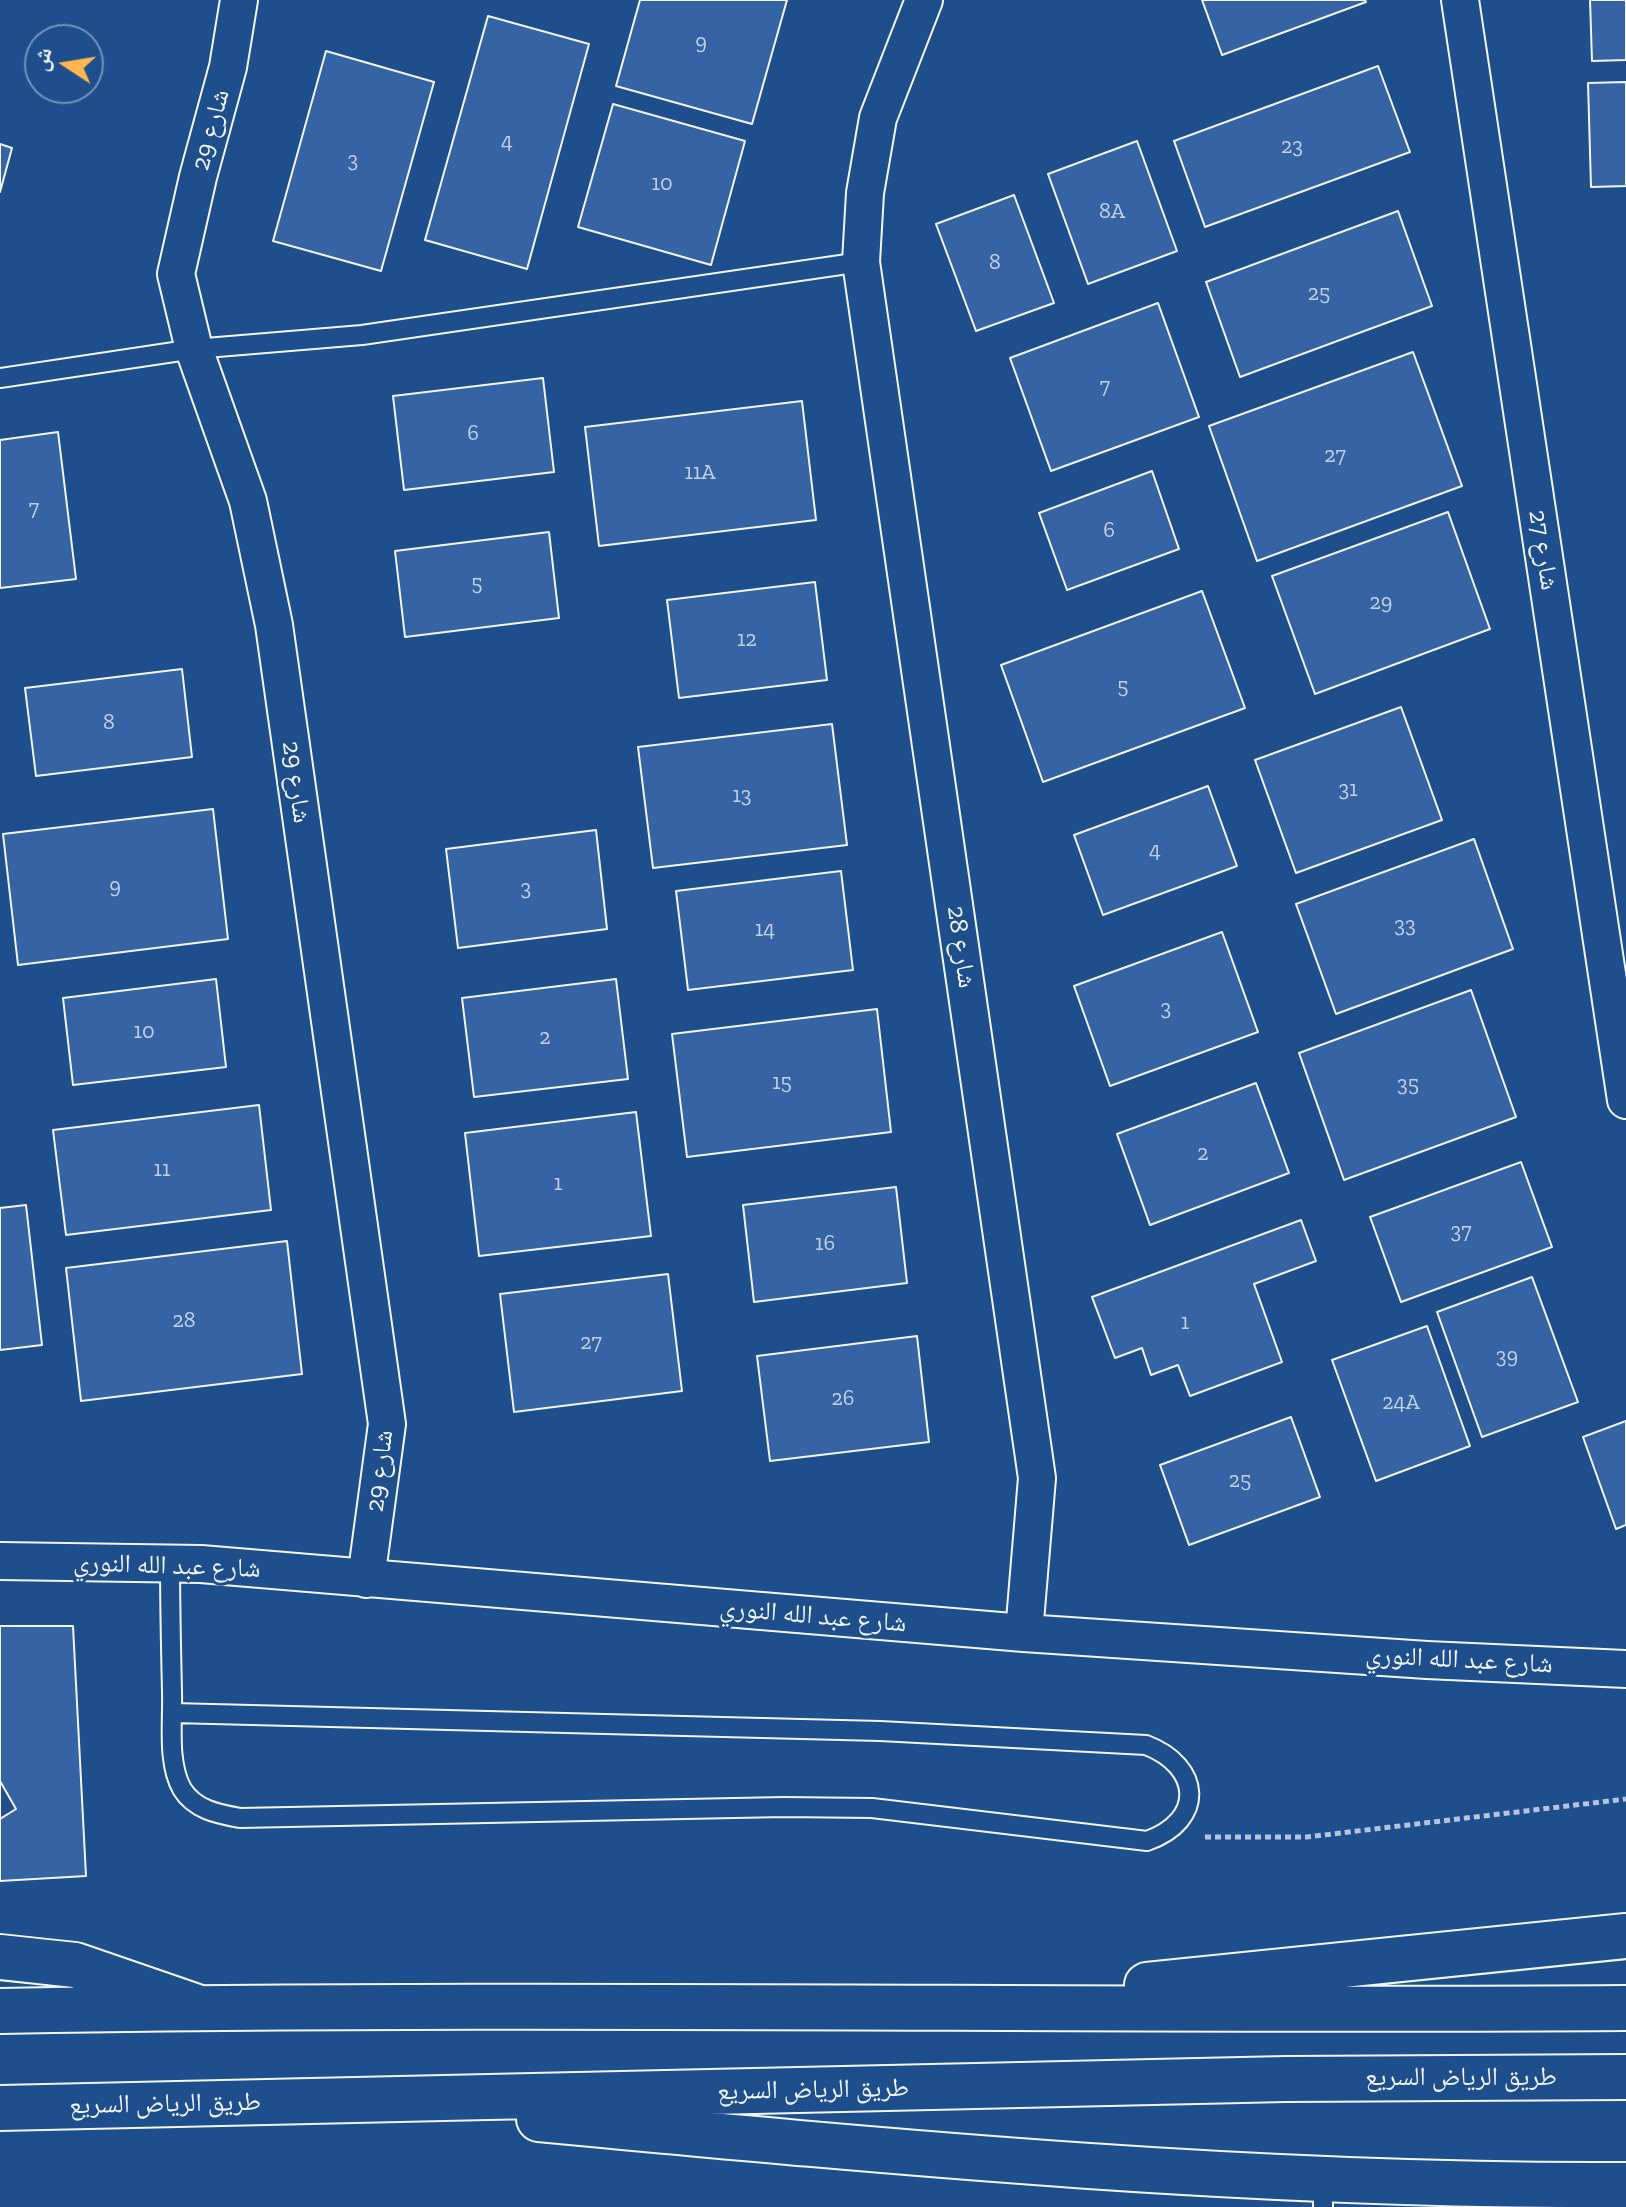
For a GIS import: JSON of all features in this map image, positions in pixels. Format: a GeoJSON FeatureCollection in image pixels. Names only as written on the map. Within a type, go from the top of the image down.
{"type":"FeatureCollection","features":[{"type":"Feature","properties":{"kind":"main road"},"geometry":{"type":"LineString","coordinates":[[936,2008],[1626,1936]]}},
{"type":"Feature","properties":{"kind":"main road"},"geometry":{"type":"LineString","coordinates":[[0,1957],[75,1965],[196,2007]]}},
{"type":"Feature","properties":{"kind":"main road"},"geometry":{"type":"LineString","coordinates":[[0,2011],[196,2007],[1277,2011],[1626,2008]]}},
{"type":"Feature","properties":{"kind":"main road","name":"طريق الرياض السريع"},"geometry":{"type":"LineString","coordinates":[[0,2108],[1286,2079],[1626,2077]]}},
{"type":"Feature","properties":{"kind":"main road"},"geometry":{"type":"LineString","coordinates":[[333,2100],[1323,2193],[1626,2185]]}},
{"type":"Feature","properties":{"kind":"street","name":"شارع 29"},"geometry":{"type":"LineString","coordinates":[[239,0],[228,67],[176,274],[194,349],[248,501],[274,625],[387,1424],[366,1579]]}},
{"type":"Feature","properties":{"kind":"street","name":"شارع 28"},"geometry":{"type":"LineString","coordinates":[[924,0],[878,118],[865,193],[861,262],[1037,1478],[1024,1633]]}},
{"type":"Feature","properties":{"kind":"street","name":"شارع 27"},"geometry":{"type":"LineString","coordinates":[[1460,0],[1626,1100]]}},
{"type":"Feature","properties":{"kind":"street","name":"شارع عبد الله النوري"},"geometry":{"type":"LineString","coordinates":[[0,1561],[170,1563],[1024,1633],[1427,1660],[1626,1669]]}},
{"type":"Feature","properties":{"kind":"lane"},"geometry":{"type":"LineString","coordinates":[[0,378],[194,349],[362,335],[861,262]]}},
{"type":"Feature","properties":{"kind":"lane"},"geometry":{"type":"LineString","coordinates":[[170,1563],[174,1765],[182,1788],[194,1802],[214,1814],[240,1818],[872,1808],[1147,1841],[1172,1830],[1183,1819],[1189,1801],[1186,1780],[1176,1761],[1146,1745],[880,1731],[173,1713]]}},
{"type":"Feature","properties":{"kind":"path"},"geometry":{"type":"LineString","coordinates":[[1160,1836],[1307,1837],[1626,1799]]}},
{"type":"Feature","properties":{"kind":"building"},"geometry":{"type":"Polygon","coordinates":[[[640,0],[787,0],[752,124],[616,86],[640,0]]]}},
{"type":"Feature","properties":{"kind":"building"},"geometry":{"type":"Polygon","coordinates":[[[1202,0],[1365,0],[1366,2],[1222,55],[1202,0]]]}},
{"type":"Feature","properties":{"kind":"building"},"geometry":{"type":"Polygon","coordinates":[[[1590,0],[1626,0],[1626,60],[1592,61],[1590,0]]]}},
{"type":"Feature","properties":{"kind":"building"},"geometry":{"type":"Polygon","coordinates":[[[488,16],[589,44],[527,269],[425,240],[488,16]]]}},
{"type":"Feature","properties":{"kind":"building"},"geometry":{"type":"Polygon","coordinates":[[[326,51],[434,82],[381,271],[273,241],[326,51]]]}},
{"type":"Feature","properties":{"kind":"building"},"geometry":{"type":"Polygon","coordinates":[[[1378,66],[1410,152],[1205,227],[1174,141],[1378,66]]]}},
{"type":"Feature","properties":{"kind":"building"},"geometry":{"type":"Polygon","coordinates":[[[1626,82],[1626,186],[1591,187],[1588,83],[1626,82]]]}},
{"type":"Feature","properties":{"kind":"building"},"geometry":{"type":"Polygon","coordinates":[[[613,104],[745,141],[711,265],[578,227],[613,104]]]}},
{"type":"Feature","properties":{"kind":"building"},"geometry":{"type":"Polygon","coordinates":[[[1137,141],[1177,251],[1088,284],[1048,174],[1137,141]]]}},
{"type":"Feature","properties":{"kind":"building"},"geometry":{"type":"Polygon","coordinates":[[[0,144],[12,148],[0,192],[0,144]]]}},
{"type":"Feature","properties":{"kind":"building"},"geometry":{"type":"Polygon","coordinates":[[[1014,195],[1054,303],[976,331],[936,224],[1014,195]]]}},
{"type":"Feature","properties":{"kind":"building"},"geometry":{"type":"Polygon","coordinates":[[[1398,211],[1432,306],[1240,377],[1206,282],[1398,211]]]}},
{"type":"Feature","properties":{"kind":"building"},"geometry":{"type":"Polygon","coordinates":[[[1158,303],[1199,417],[1051,471],[1010,358],[1158,303]]]}},
{"type":"Feature","properties":{"kind":"building"},"geometry":{"type":"Polygon","coordinates":[[[1413,352],[1462,486],[1257,561],[1209,426],[1413,352]]]}},
{"type":"Feature","properties":{"kind":"building"},"geometry":{"type":"Polygon","coordinates":[[[543,378],[554,472],[404,490],[393,396],[543,378]]]}},
{"type":"Feature","properties":{"kind":"building"},"geometry":{"type":"Polygon","coordinates":[[[802,401],[816,520],[599,546],[585,427],[802,401]]]}},
{"type":"Feature","properties":{"kind":"building"},"geometry":{"type":"Polygon","coordinates":[[[58,432],[76,579],[0,588],[0,440],[58,432]]]}},
{"type":"Feature","properties":{"kind":"building"},"geometry":{"type":"Polygon","coordinates":[[[1152,471],[1179,549],[1067,590],[1039,513],[1152,471]]]}},
{"type":"Feature","properties":{"kind":"building"},"geometry":{"type":"Polygon","coordinates":[[[1448,512],[1490,629],[1315,694],[1272,576],[1448,512]]]}},
{"type":"Feature","properties":{"kind":"building"},"geometry":{"type":"Polygon","coordinates":[[[549,532],[559,618],[405,637],[395,551],[549,532]]]}},
{"type":"Feature","properties":{"kind":"building"},"geometry":{"type":"Polygon","coordinates":[[[815,582],[827,680],[679,698],[667,600],[815,582]]]}},
{"type":"Feature","properties":{"kind":"building"},"geometry":{"type":"Polygon","coordinates":[[[1202,591],[1245,708],[1043,782],[1001,665],[1202,591]]]}},
{"type":"Feature","properties":{"kind":"building"},"geometry":{"type":"Polygon","coordinates":[[[182,669],[192,757],[36,776],[25,688],[182,669]]]}},
{"type":"Feature","properties":{"kind":"building"},"geometry":{"type":"Polygon","coordinates":[[[1401,707],[1442,820],[1296,873],[1255,760],[1401,707]]]}},
{"type":"Feature","properties":{"kind":"building"},"geometry":{"type":"Polygon","coordinates":[[[832,724],[847,845],[653,868],[638,747],[832,724]]]}},
{"type":"Feature","properties":{"kind":"building"},"geometry":{"type":"Polygon","coordinates":[[[1208,786],[1237,866],[1103,915],[1074,835],[1208,786]]]}},
{"type":"Feature","properties":{"kind":"building"},"geometry":{"type":"Polygon","coordinates":[[[213,809],[228,939],[18,965],[3,834],[213,809]]]}},
{"type":"Feature","properties":{"kind":"building"},"geometry":{"type":"Polygon","coordinates":[[[596,830],[607,929],[458,948],[446,849],[596,830]]]}},
{"type":"Feature","properties":{"kind":"building"},"geometry":{"type":"Polygon","coordinates":[[[1474,839],[1513,949],[1336,1014],[1296,904],[1474,839]]]}},
{"type":"Feature","properties":{"kind":"building"},"geometry":{"type":"Polygon","coordinates":[[[841,871],[853,970],[688,990],[676,891],[841,871]]]}},
{"type":"Feature","properties":{"kind":"building"},"geometry":{"type":"Polygon","coordinates":[[[1222,932],[1258,1032],[1110,1086],[1074,986],[1222,932]]]}},
{"type":"Feature","properties":{"kind":"building"},"geometry":{"type":"Polygon","coordinates":[[[216,979],[226,1067],[73,1085],[63,998],[216,979]]]}},
{"type":"Feature","properties":{"kind":"building"},"geometry":{"type":"Polygon","coordinates":[[[616,979],[628,1079],[474,1097],[462,998],[616,979]]]}},
{"type":"Feature","properties":{"kind":"building"},"geometry":{"type":"Polygon","coordinates":[[[1471,990],[1516,1117],[1344,1180],[1299,1053],[1471,990]]]}},
{"type":"Feature","properties":{"kind":"building"},"geometry":{"type":"Polygon","coordinates":[[[877,1009],[891,1132],[687,1157],[672,1034],[877,1009]]]}},
{"type":"Feature","properties":{"kind":"building"},"geometry":{"type":"Polygon","coordinates":[[[1256,1083],[1289,1173],[1150,1225],[1117,1134],[1256,1083]]]}},
{"type":"Feature","properties":{"kind":"building"},"geometry":{"type":"Polygon","coordinates":[[[259,1105],[271,1210],[66,1235],[53,1130],[259,1105]]]}},
{"type":"Feature","properties":{"kind":"building"},"geometry":{"type":"Polygon","coordinates":[[[636,1112],[651,1236],[479,1256],[465,1133],[636,1112]]]}},
{"type":"Feature","properties":{"kind":"building"},"geometry":{"type":"Polygon","coordinates":[[[1521,1162],[1552,1247],[1401,1302],[1370,1217],[1521,1162]]]}},
{"type":"Feature","properties":{"kind":"building"},"geometry":{"type":"Polygon","coordinates":[[[896,1187],[907,1283],[754,1302],[743,1205],[896,1187]]]}},
{"type":"Feature","properties":{"kind":"building"},"geometry":{"type":"Polygon","coordinates":[[[26,1205],[42,1345],[0,1350],[0,1208],[26,1205]]]}},
{"type":"Feature","properties":{"kind":"building"},"geometry":{"type":"Polygon","coordinates":[[[1301,1220],[1316,1261],[1254,1284],[1282,1362],[1190,1396],[1178,1365],[1151,1375],[1142,1348],[1115,1358],[1092,1297],[1301,1220]]]}},
{"type":"Feature","properties":{"kind":"building"},"geometry":{"type":"Polygon","coordinates":[[[287,1241],[302,1374],[81,1401],[66,1268],[287,1241]]]}},
{"type":"Feature","properties":{"kind":"building"},"geometry":{"type":"Polygon","coordinates":[[[668,1274],[682,1391],[514,1412],[500,1294],[668,1274]]]}},
{"type":"Feature","properties":{"kind":"building"},"geometry":{"type":"Polygon","coordinates":[[[1532,1277],[1578,1402],[1482,1437],[1437,1312],[1532,1277]]]}},
{"type":"Feature","properties":{"kind":"building"},"geometry":{"type":"Polygon","coordinates":[[[1427,1326],[1470,1446],[1376,1481],[1332,1360],[1427,1326]]]}},
{"type":"Feature","properties":{"kind":"building"},"geometry":{"type":"Polygon","coordinates":[[[917,1336],[929,1442],[770,1461],[757,1356],[917,1336]]]}},
{"type":"Feature","properties":{"kind":"building"},"geometry":{"type":"Polygon","coordinates":[[[1291,1417],[1320,1497],[1189,1545],[1160,1465],[1291,1417]]]}},
{"type":"Feature","properties":{"kind":"building"},"geometry":{"type":"Polygon","coordinates":[[[1626,1421],[1626,1525],[1616,1529],[1583,1437],[1626,1421]]]}},
{"type":"Feature","properties":{"kind":"building"},"geometry":{"type":"Polygon","coordinates":[[[0,1626],[73,1626],[86,1876],[0,1881],[0,1626]]]}},
{"type":"Feature","properties":{"kind":"building"},"geometry":{"type":"Polygon","coordinates":[[[0,1781],[16,1809],[0,1819],[0,1781]]]}}]}
